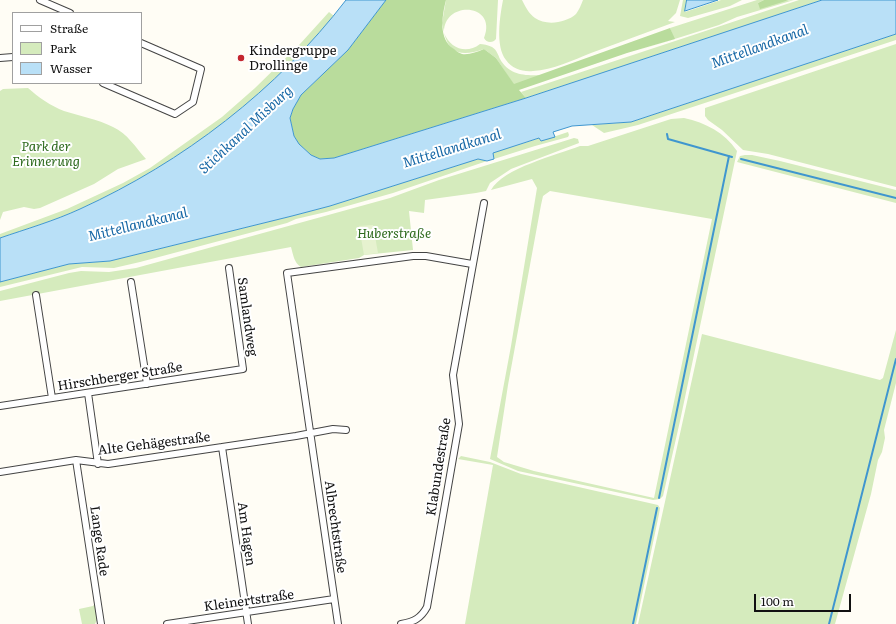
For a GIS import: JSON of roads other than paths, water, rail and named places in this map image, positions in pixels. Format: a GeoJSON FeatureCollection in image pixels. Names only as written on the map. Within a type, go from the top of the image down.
{"type":"FeatureCollection","features":[{"type":"Feature","properties":{"kind":"street"},"geometry":{"type":"LineString","coordinates":[[40,0],[68,12]]}},
{"type":"Feature","properties":{"kind":"street"},"geometry":{"type":"LineString","coordinates":[[105,84],[176,114],[193,102],[201,69],[142,43]]}},
{"type":"Feature","properties":{"kind":"street"},"geometry":{"type":"LineString","coordinates":[[0,58],[12,57]]}},
{"type":"Feature","properties":{"kind":"street","name":"Klabundestraße"},"geometry":{"type":"LineString","coordinates":[[401,624],[415,621],[428,607],[460,419],[453,375],[484,203]]}},
{"type":"Feature","properties":{"kind":"street","name":"Albrechtstraße"},"geometry":{"type":"LineString","coordinates":[[338,624],[287,273],[413,256],[426,256],[472,264]]}},
{"type":"Feature","properties":{"kind":"street","name":"Samlandweg"},"geometry":{"type":"LineString","coordinates":[[229,268],[243,369]]}},
{"type":"Feature","properties":{"kind":"street"},"geometry":{"type":"LineString","coordinates":[[131,282],[147,384]]}},
{"type":"Feature","properties":{"kind":"street"},"geometry":{"type":"LineString","coordinates":[[36,295],[52,398]]}},
{"type":"Feature","properties":{"kind":"street","name":"Hirschberger Straße"},"geometry":{"type":"LineString","coordinates":[[0,406],[243,369]]}},
{"type":"Feature","properties":{"kind":"street"},"geometry":{"type":"LineString","coordinates":[[88,393],[98,464]]}},
{"type":"Feature","properties":{"kind":"street"},"geometry":{"type":"LineString","coordinates":[[310,433],[333,429],[346,430]]}},
{"type":"Feature","properties":{"kind":"street","name":"Alte Gehägestraße"},"geometry":{"type":"LineString","coordinates":[[0,472],[76,460],[98,464],[108,464],[310,433]]}},
{"type":"Feature","properties":{"kind":"street","name":"Am Hagen"},"geometry":{"type":"LineString","coordinates":[[222,447],[248,624]]}},
{"type":"Feature","properties":{"kind":"street","name":"Lange Rade"},"geometry":{"type":"LineString","coordinates":[[76,460],[101,624]]}},
{"type":"Feature","properties":{"kind":"street","name":"Kleinertstraße"},"geometry":{"type":"LineString","coordinates":[[167,624],[334,599]]}},
{"type":"Feature","properties":{"kind":"water"},"geometry":{"type":"Polygon","coordinates":[[[346,0],[386,0],[348,50],[301,95],[293,109],[290,118],[294,136],[299,144],[311,155],[320,159],[334,158],[526,98],[822,0],[896,0],[896,34],[631,122],[572,126],[553,132],[555,137],[541,141],[539,138],[493,153],[494,159],[487,161],[478,159],[330,206],[110,261],[69,264],[0,282],[0,238],[80,209],[155,169],[191,146],[226,121],[290,64],[319,33],[346,0]]]}},
{"type":"Feature","properties":{"kind":"water"},"geometry":{"type":"Polygon","coordinates":[[[687,0],[718,0],[685,11],[687,0]]]}},
{"type":"Feature","properties":{"kind":"waterway"},"geometry":{"type":"LineString","coordinates":[[667,134],[668,139],[732,157]]}},
{"type":"Feature","properties":{"kind":"waterway"},"geometry":{"type":"LineString","coordinates":[[659,498],[729,156]]}},
{"type":"Feature","properties":{"kind":"waterway"},"geometry":{"type":"LineString","coordinates":[[741,159],[896,198]]}},
{"type":"Feature","properties":{"kind":"waterway"},"geometry":{"type":"LineString","coordinates":[[829,624],[896,359]]}},
{"type":"Feature","properties":{"kind":"waterway"},"geometry":{"type":"LineString","coordinates":[[633,624],[657,508]]}},
{"type":"Feature","properties":{"kind":"place","name":"Kindergruppe Drollinge"},"geometry":{"type":"Point","coordinates":[241,58]}},
{"type":"Feature","properties":{"kind":"water label","name":"Mittellandkanal"},"geometry":{"type":"Point","coordinates":[760,47]}},
{"type":"Feature","properties":{"kind":"water label","name":"Stichkanal Misburg"},"geometry":{"type":"Point","coordinates":[246,130]}},
{"type":"Feature","properties":{"kind":"water label","name":"Mittellandkanal"},"geometry":{"type":"Point","coordinates":[452,149]}},
{"type":"Feature","properties":{"kind":"water label","name":"Mittellandkanal"},"geometry":{"type":"Point","coordinates":[138,225]}},
{"type":"Feature","properties":{"kind":"park label","name":"Park der Erinnerung"},"geometry":{"type":"Point","coordinates":[46,154]}},
{"type":"Feature","properties":{"kind":"park label","name":"Huberstraße"},"geometry":{"type":"Point","coordinates":[394,234]}}]}
